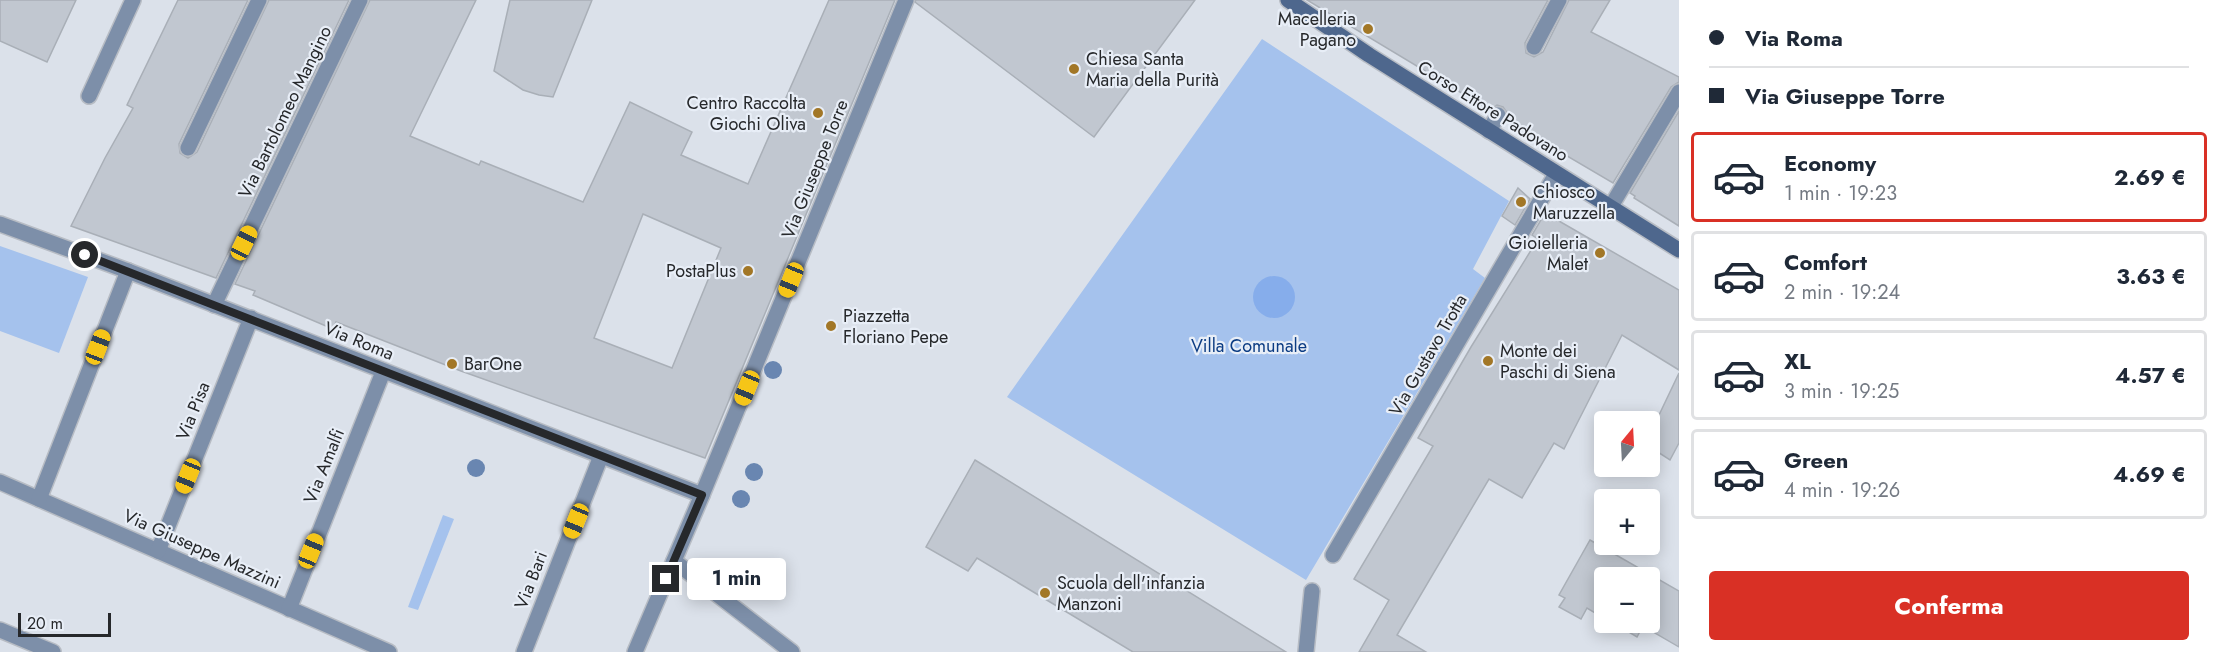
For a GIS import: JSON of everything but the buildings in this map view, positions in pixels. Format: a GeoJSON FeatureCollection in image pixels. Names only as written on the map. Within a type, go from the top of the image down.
{"type":"FeatureCollection","features":[{"type":"Feature","properties":{"kind":"street"},"geometry":{"type":"LineString","coordinates":[[89,96],[133,0]]}},
{"type":"Feature","properties":{"kind":"street"},"geometry":{"type":"LineString","coordinates":[[188,148],[259,0]]}},
{"type":"Feature","properties":{"kind":"street","name":"Via Bartolomeo Mangino"},"geometry":{"type":"LineString","coordinates":[[214,305],[360,0]]}},
{"type":"Feature","properties":{"kind":"street","name":"Via Giuseppe Torre"},"geometry":{"type":"LineString","coordinates":[[635,652],[906,0]]}},
{"type":"Feature","properties":{"kind":"street","name":"Corso Ettore Padovano"},"geometry":{"type":"LineString","coordinates":[[1288,0],[1369,55],[1679,250]]}},
{"type":"Feature","properties":{"kind":"street"},"geometry":{"type":"LineString","coordinates":[[1534,47],[1559,0]]}},
{"type":"Feature","properties":{"kind":"street"},"geometry":{"type":"LineString","coordinates":[[1610,208],[1679,92]]}},
{"type":"Feature","properties":{"kind":"street"},"geometry":{"type":"LineString","coordinates":[[1489,131],[1498,115]]}},
{"type":"Feature","properties":{"kind":"street","name":"Via Gustavo Trotta"},"geometry":{"type":"LineString","coordinates":[[1333,555],[1556,174]]}},
{"type":"Feature","properties":{"kind":"street","name":"Via Roma"},"geometry":{"type":"LineString","coordinates":[[0,224],[251,318],[383,372],[702,495]]}},
{"type":"Feature","properties":{"kind":"street"},"geometry":{"type":"LineString","coordinates":[[39,499],[128,271]]}},
{"type":"Feature","properties":{"kind":"street","name":"Via Pisa"},"geometry":{"type":"LineString","coordinates":[[158,551],[251,318]]}},
{"type":"Feature","properties":{"kind":"street","name":"Via Amalfi"},"geometry":{"type":"LineString","coordinates":[[289,609],[383,372]]}},
{"type":"Feature","properties":{"kind":"street","name":"Via Bari"},"geometry":{"type":"LineString","coordinates":[[524,652],[601,456]]}},
{"type":"Feature","properties":{"kind":"street","name":"Via Giuseppe Mazzini"},"geometry":{"type":"LineString","coordinates":[[0,482],[389,652]]}},
{"type":"Feature","properties":{"kind":"street"},"geometry":{"type":"LineString","coordinates":[[674,561],[792,652]]}},
{"type":"Feature","properties":{"kind":"street"},"geometry":{"type":"LineString","coordinates":[[1306,652],[1312,591]]}},
{"type":"Feature","properties":{"kind":"street"},"geometry":{"type":"LineString","coordinates":[[0,630],[53,652]]}},
{"type":"Feature","properties":{"kind":"green space","name":"Villa Comunale"},"geometry":{"type":"Polygon","coordinates":[[[1262,39],[1509,201],[1473,269],[1485,278],[1306,580],[1007,397],[1262,39]]]}},
{"type":"Feature","properties":{"kind":"green space"},"geometry":{"type":"Polygon","coordinates":[[[0,246],[88,277],[59,353],[0,331],[0,246]]]}},
{"type":"Feature","properties":{"kind":"green space"},"geometry":{"type":"Polygon","coordinates":[[[443,515],[454,519],[418,610],[408,607],[443,515]]]}},
{"type":"Feature","properties":{"kind":"shaded area"},"geometry":{"type":"Polygon","coordinates":[[[1274,276],[1289,282],[1295,297],[1289,312],[1274,318],[1259,312],[1253,297],[1259,282],[1274,276]]]}},
{"type":"Feature","properties":{"kind":"place","name":"Macelleria Pagano"},"geometry":{"type":"Point","coordinates":[1368,29]}},
{"type":"Feature","properties":{"kind":"place","name":"Chiesa Santa Maria della Purità"},"geometry":{"type":"Point","coordinates":[1074,69]}},
{"type":"Feature","properties":{"kind":"place","name":"Centro Raccolta Giochi Oliva"},"geometry":{"type":"Point","coordinates":[818,113]}},
{"type":"Feature","properties":{"kind":"place","name":"Chiosco Maruzzella"},"geometry":{"type":"Point","coordinates":[1521,202]}},
{"type":"Feature","properties":{"kind":"place","name":"Gioielleria Malet"},"geometry":{"type":"Point","coordinates":[1600,253]}},
{"type":"Feature","properties":{"kind":"place","name":"PostaPlus"},"geometry":{"type":"Point","coordinates":[748,271]}},
{"type":"Feature","properties":{"kind":"place","name":"Piazzetta Floriano Pepe"},"geometry":{"type":"Point","coordinates":[831,326]}},
{"type":"Feature","properties":{"kind":"place","name":"Monte dei Paschi di Siena"},"geometry":{"type":"Point","coordinates":[1488,361]}},
{"type":"Feature","properties":{"kind":"place","name":"BarOne"},"geometry":{"type":"Point","coordinates":[452,364]}},
{"type":"Feature","properties":{"kind":"place","name":"Scuola dell'infanzia Manzoni"},"geometry":{"type":"Point","coordinates":[1045,593]}},
{"type":"Feature","properties":{"kind":"route"},"geometry":{"type":"LineString","coordinates":[[85,255],[702,495],[666,579]]}}]}
